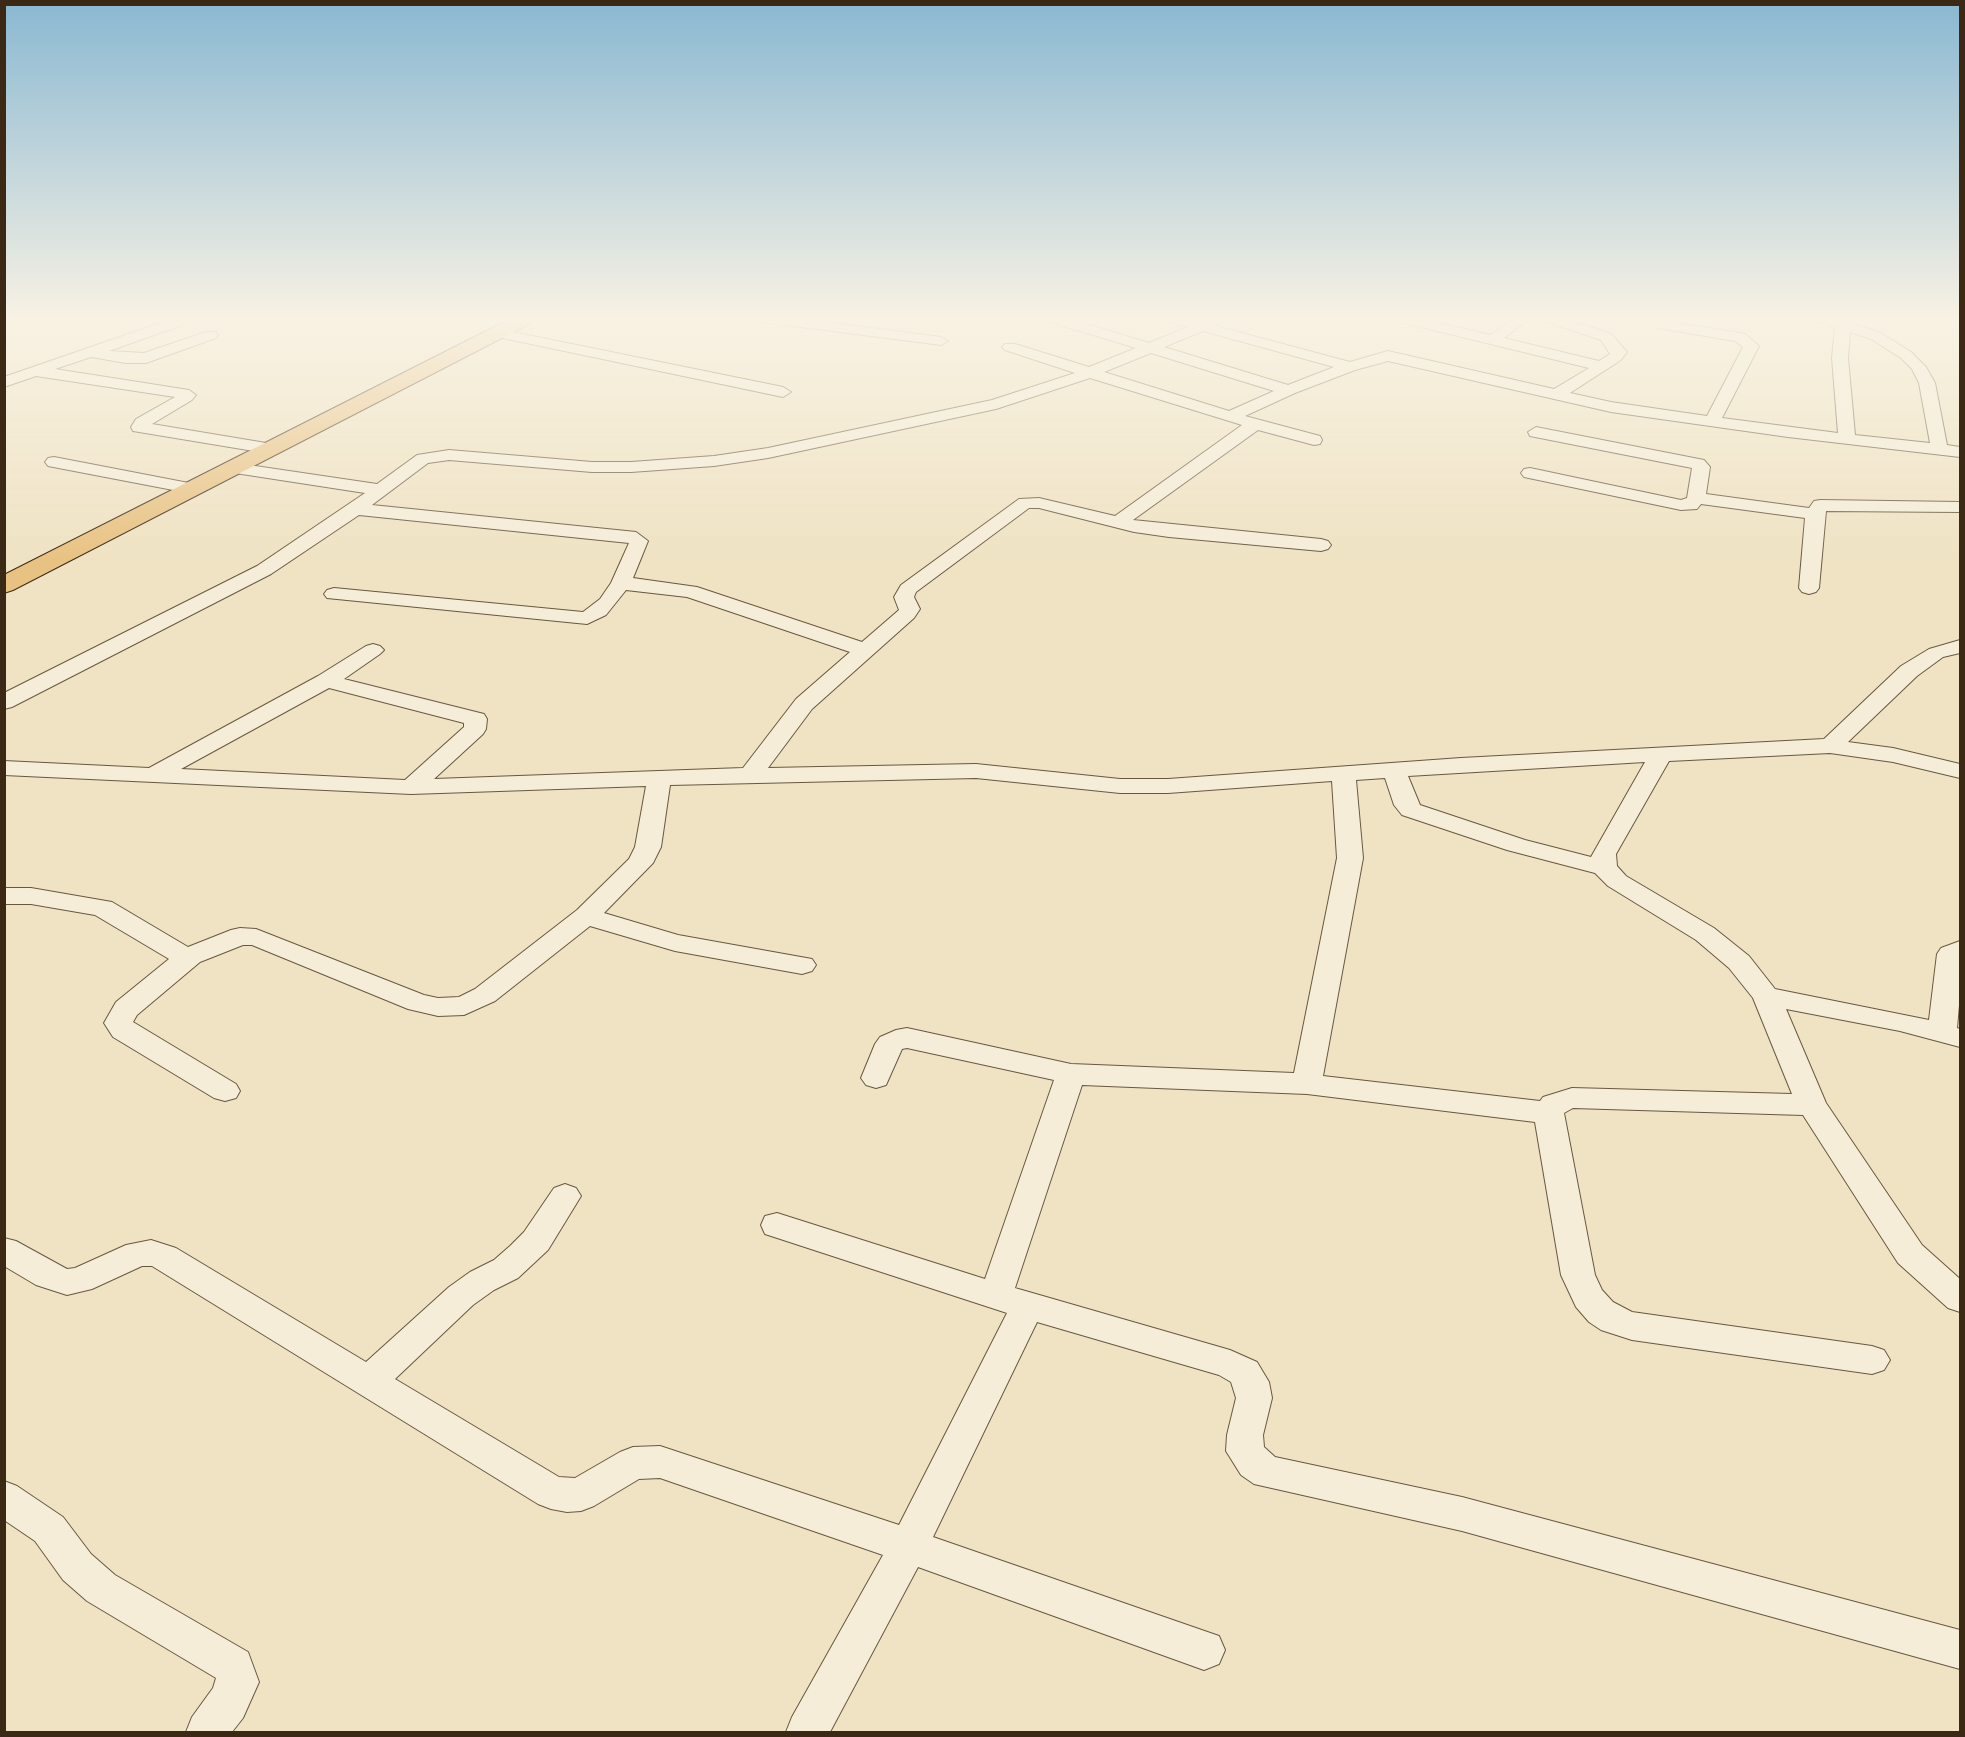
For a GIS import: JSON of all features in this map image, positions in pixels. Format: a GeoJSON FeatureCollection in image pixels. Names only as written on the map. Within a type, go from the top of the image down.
{"type":"FeatureCollection","features":[{"type":"Feature","properties":{"kind":"highway"},"geometry":{"type":"LineString","coordinates":[[4,585],[369,399]]}},
{"type":"Feature","properties":{"kind":"street"},"geometry":{"type":"LineString","coordinates":[[183,399],[139,427],[272,449]]}},
{"type":"Feature","properties":{"kind":"street"},"geometry":{"type":"LineString","coordinates":[[4,702],[264,570],[355,509],[423,459],[449,455],[592,467],[631,467],[714,461],[768,453],[988,406],[1009,399]]}},
{"type":"Feature","properties":{"kind":"street"},"geometry":{"type":"LineString","coordinates":[[1175,399],[1314,440]]}},
{"type":"Feature","properties":{"kind":"street"},"geometry":{"type":"LineString","coordinates":[[1230,417],[1269,399]]}},
{"type":"Feature","properties":{"kind":"street"},"geometry":{"type":"LineString","coordinates":[[1575,399],[1611,407],[1712,422],[1960,452]]}},
{"type":"Feature","properties":{"kind":"street"},"geometry":{"type":"LineString","coordinates":[[1712,422],[1724,399]]}},
{"type":"Feature","properties":{"kind":"street"},"geometry":{"type":"LineString","coordinates":[[1844,399],[1847,439]]}},
{"type":"Feature","properties":{"kind":"street"},"geometry":{"type":"LineString","coordinates":[[1930,399],[1939,448]]}},
{"type":"Feature","properties":{"kind":"street"},"geometry":{"type":"LineString","coordinates":[[1119,522],[1255,424]]}},
{"type":"Feature","properties":{"kind":"street"},"geometry":{"type":"LineString","coordinates":[[1530,473],[1681,505],[1691,505],[1696,498],[1701,467],[1693,462],[1536,432]]}},
{"type":"Feature","properties":{"kind":"street"},"geometry":{"type":"LineString","coordinates":[[54,462],[194,489]]}},
{"type":"Feature","properties":{"kind":"street"},"geometry":{"type":"LineString","coordinates":[[235,468],[381,490]]}},
{"type":"Feature","properties":{"kind":"street"},"geometry":{"type":"LineString","coordinates":[[1696,498],[1815,514]]}},
{"type":"Feature","properties":{"kind":"street"},"geometry":{"type":"LineString","coordinates":[[750,775],[804,704],[908,614],[910,609],[904,597],[908,590],[1019,506],[1031,502],[1040,503],[1119,522],[1169,531],[1322,545]]}},
{"type":"Feature","properties":{"kind":"street"},"geometry":{"type":"LineString","coordinates":[[1809,588],[1815,514],[1820,506],[1830,504],[1960,507]]}},
{"type":"Feature","properties":{"kind":"street"},"geometry":{"type":"LineString","coordinates":[[334,594],[586,618],[599,611],[607,603],[621,583],[639,542],[636,538],[355,509]]}},
{"type":"Feature","properties":{"kind":"street"},"geometry":{"type":"LineString","coordinates":[[621,583],[690,591],[865,650]]}},
{"type":"Feature","properties":{"kind":"street"},"geometry":{"type":"LineString","coordinates":[[1830,746],[1909,671],[1936,653],[1960,646]]}},
{"type":"Feature","properties":{"kind":"street"},"geometry":{"type":"LineString","coordinates":[[157,773],[326,681],[373,650]]}},
{"type":"Feature","properties":{"kind":"street"},"geometry":{"type":"LineString","coordinates":[[326,681],[476,719],[475,729],[411,787]]}},
{"type":"Feature","properties":{"kind":"street"},"geometry":{"type":"LineString","coordinates":[[4,768],[157,773],[411,787],[750,775],[976,771],[1120,786],[1167,786],[1343,773],[1830,746],[1893,755],[1960,771]]}},
{"type":"Feature","properties":{"kind":"street"},"geometry":{"type":"LineString","coordinates":[[1604,868],[1603,854],[1662,754]]}},
{"type":"Feature","properties":{"kind":"street"},"geometry":{"type":"LineString","coordinates":[[1394,770],[1406,805],[1411,810],[1425,817],[1534,850],[1604,868],[1617,881],[1705,934],[1738,962],[1766,996],[1812,1105],[1910,1254],[1960,1299]]}},
{"type":"Feature","properties":{"kind":"street"},"geometry":{"type":"LineString","coordinates":[[1307,1084],[1350,858],[1343,773]]}},
{"type":"Feature","properties":{"kind":"street"},"geometry":{"type":"LineString","coordinates":[[225,1091],[123,1030],[118,1023],[126,1009],[190,957],[240,936],[256,937],[418,1003],[438,1007],[464,1006],[485,995],[586,916],[640,863],[648,847],[659,779]]}},
{"type":"Feature","properties":{"kind":"street"},"geometry":{"type":"LineString","coordinates":[[4,896],[31,896],[103,908],[182,955],[190,957]]}},
{"type":"Feature","properties":{"kind":"street"},"geometry":{"type":"LineString","coordinates":[[4,909],[31,896]]}},
{"type":"Feature","properties":{"kind":"street"},"geometry":{"type":"LineString","coordinates":[[586,916],[675,943],[802,964]]}},
{"type":"Feature","properties":{"kind":"street"},"geometry":{"type":"LineString","coordinates":[[1766,996],[1951,1035],[1951,954],[1960,949]]}},
{"type":"Feature","properties":{"kind":"street"},"geometry":{"type":"LineString","coordinates":[[876,1078],[890,1044],[900,1038],[921,1040],[1071,1074],[1307,1084],[1549,1113]]}},
{"type":"Feature","properties":{"kind":"street"},"geometry":{"type":"LineString","coordinates":[[807,1732],[909,1546],[1012,1300],[1071,1074]]}},
{"type":"Feature","properties":{"kind":"street"},"geometry":{"type":"LineString","coordinates":[[1812,1105],[1572,1098],[1554,1104],[1549,1113],[1578,1275],[1588,1298],[1601,1312],[1613,1320],[1632,1326],[1872,1360]]}},
{"type":"Feature","properties":{"kind":"street"},"geometry":{"type":"LineString","coordinates":[[368,1382],[461,1296],[482,1281],[506,1269],[522,1255],[536,1241],[565,1196]]}},
{"type":"Feature","properties":{"kind":"street"},"geometry":{"type":"LineString","coordinates":[[777,1224],[1012,1300],[1230,1365],[1244,1372],[1251,1382],[1254,1398],[1245,1435],[1245,1451],[1254,1464],[1267,1472],[1462,1514],[1960,1650]]}},
{"type":"Feature","properties":{"kind":"street"},"geometry":{"type":"LineString","coordinates":[[4,1250],[48,1276],[67,1282],[80,1280],[138,1254],[151,1252],[164,1257],[551,1492],[567,1495],[581,1494],[633,1463],[660,1462],[909,1546],[1204,1650]]}},
{"type":"Feature","properties":{"kind":"street"},"geometry":{"type":"LineString","coordinates":[[4,1498],[49,1528],[77,1567],[101,1588],[233,1666],[238,1682],[228,1703],[207,1732]]}}]}
